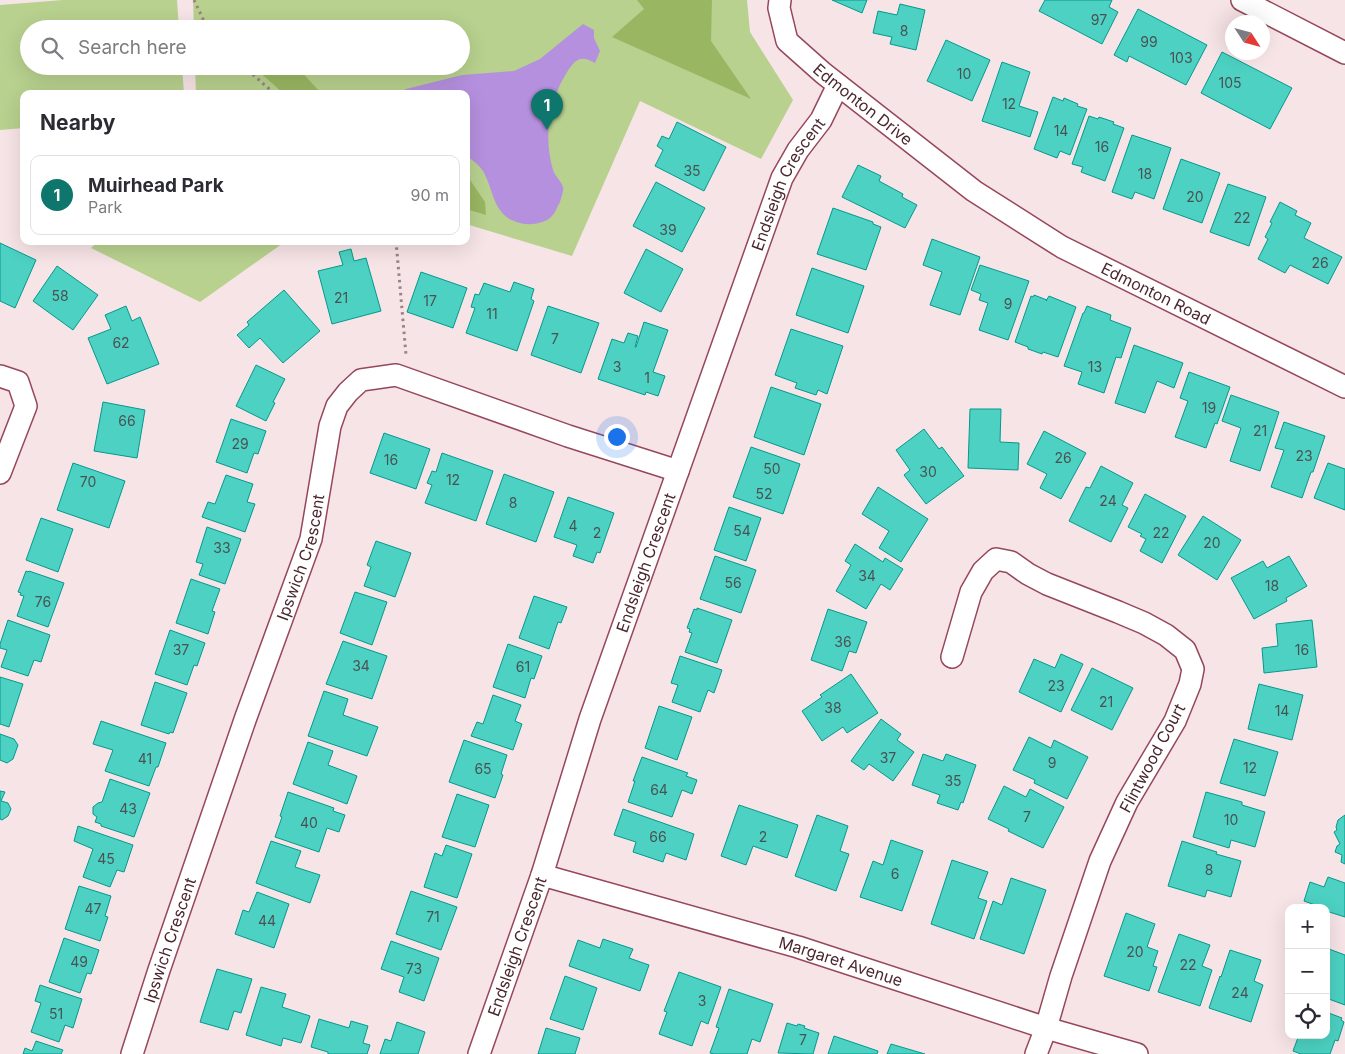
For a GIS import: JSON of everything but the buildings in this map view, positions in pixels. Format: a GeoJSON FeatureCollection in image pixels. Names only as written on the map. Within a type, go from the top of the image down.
{"type":"FeatureCollection","features":[{"type":"Feature","properties":{"kind":"street","name":"Edmonton Drive"},"geometry":{"type":"LineString","coordinates":[[780,0],[779,8],[787,41],[838,85],[974,191]]}},
{"type":"Feature","properties":{"kind":"street"},"geometry":{"type":"LineString","coordinates":[[1242,0],[1345,53]]}},
{"type":"Feature","properties":{"kind":"street","name":"Endsleigh Crescent"},"geometry":{"type":"LineString","coordinates":[[479,1054],[542,875],[590,719],[782,178],[798,150],[821,120],[838,85]]}},
{"type":"Feature","properties":{"kind":"street","name":"Edmonton Road"},"geometry":{"type":"LineString","coordinates":[[974,191],[1062,246],[1345,387]]}},
{"type":"Feature","properties":{"kind":"street","name":"Ipswich Crescent"},"geometry":{"type":"LineString","coordinates":[[132,1054],[246,717],[311,539],[330,426],[337,406],[348,392],[361,380],[396,375],[568,436],[678,471]]}},
{"type":"Feature","properties":{"kind":"street"},"geometry":{"type":"LineString","coordinates":[[0,376],[18,382],[26,406],[0,473]]}},
{"type":"Feature","properties":{"kind":"street","name":"Flintwood Court"},"geometry":{"type":"LineString","coordinates":[[952,657],[970,592],[983,571],[996,559],[1011,562],[1047,584],[1144,623],[1166,635],[1185,650],[1193,669],[1190,684],[1175,721],[1127,802],[1100,861],[1061,976],[1046,1028]]}},
{"type":"Feature","properties":{"kind":"street","name":"Margaret Avenue"},"geometry":{"type":"LineString","coordinates":[[542,875],[798,947],[1046,1028],[1137,1054]]}},
{"type":"Feature","properties":{"kind":"street"},"geometry":{"type":"LineString","coordinates":[[1036,1054],[1046,1028]]}},
{"type":"Feature","properties":{"kind":"path"},"geometry":{"type":"LineString","coordinates":[[194,0],[204,20]]}},
{"type":"Feature","properties":{"kind":"path"},"geometry":{"type":"LineString","coordinates":[[253,75],[270,90]]}},
{"type":"Feature","properties":{"kind":"path"},"geometry":{"type":"LineString","coordinates":[[396,245],[408,380]]}},
{"type":"Feature","properties":{"kind":"green space"},"geometry":{"type":"Polygon","coordinates":[[[63,0],[177,0],[178,20],[20,20],[20,75],[183,75],[184,90],[20,90],[20,128],[0,130],[0,5],[63,0]]]}},
{"type":"Feature","properties":{"kind":"green space"},"geometry":{"type":"Polygon","coordinates":[[[193,0],[747,0],[750,32],[793,100],[761,159],[640,101],[572,256],[470,225],[470,90],[196,90],[195,75],[470,75],[470,20],[194,20],[193,0]]]}},
{"type":"Feature","properties":{"kind":"green space"},"geometry":{"type":"Polygon","coordinates":[[[637,0],[712,0],[711,41],[751,99],[612,37],[644,9],[637,0]]]}},
{"type":"Feature","properties":{"kind":"green space"},"geometry":{"type":"Polygon","coordinates":[[[263,75],[304,75],[318,90],[280,90],[263,75]]]}},
{"type":"Feature","properties":{"kind":"green space"},"geometry":{"type":"Polygon","coordinates":[[[470,180],[485,202],[486,215],[470,210],[470,180]]]}},
{"type":"Feature","properties":{"kind":"green space"},"geometry":{"type":"Polygon","coordinates":[[[94,245],[280,245],[200,302],[91,248],[94,245]]]}},
{"type":"Feature","properties":{"kind":"shaded area"},"geometry":{"type":"Polygon","coordinates":[[[583,24],[594,30],[594,38],[600,51],[595,63],[587,59],[580,59],[572,65],[557,93],[550,118],[548,144],[553,170],[563,189],[560,202],[550,218],[542,222],[523,224],[507,217],[502,212],[494,199],[483,171],[470,159],[470,90],[405,90],[462,75],[514,71],[540,59],[583,24]]]}},
{"type":"Feature","properties":{"kind":"place","name":"Muirhead Park"},"geometry":{"type":"Point","coordinates":[547,130]}}]}
